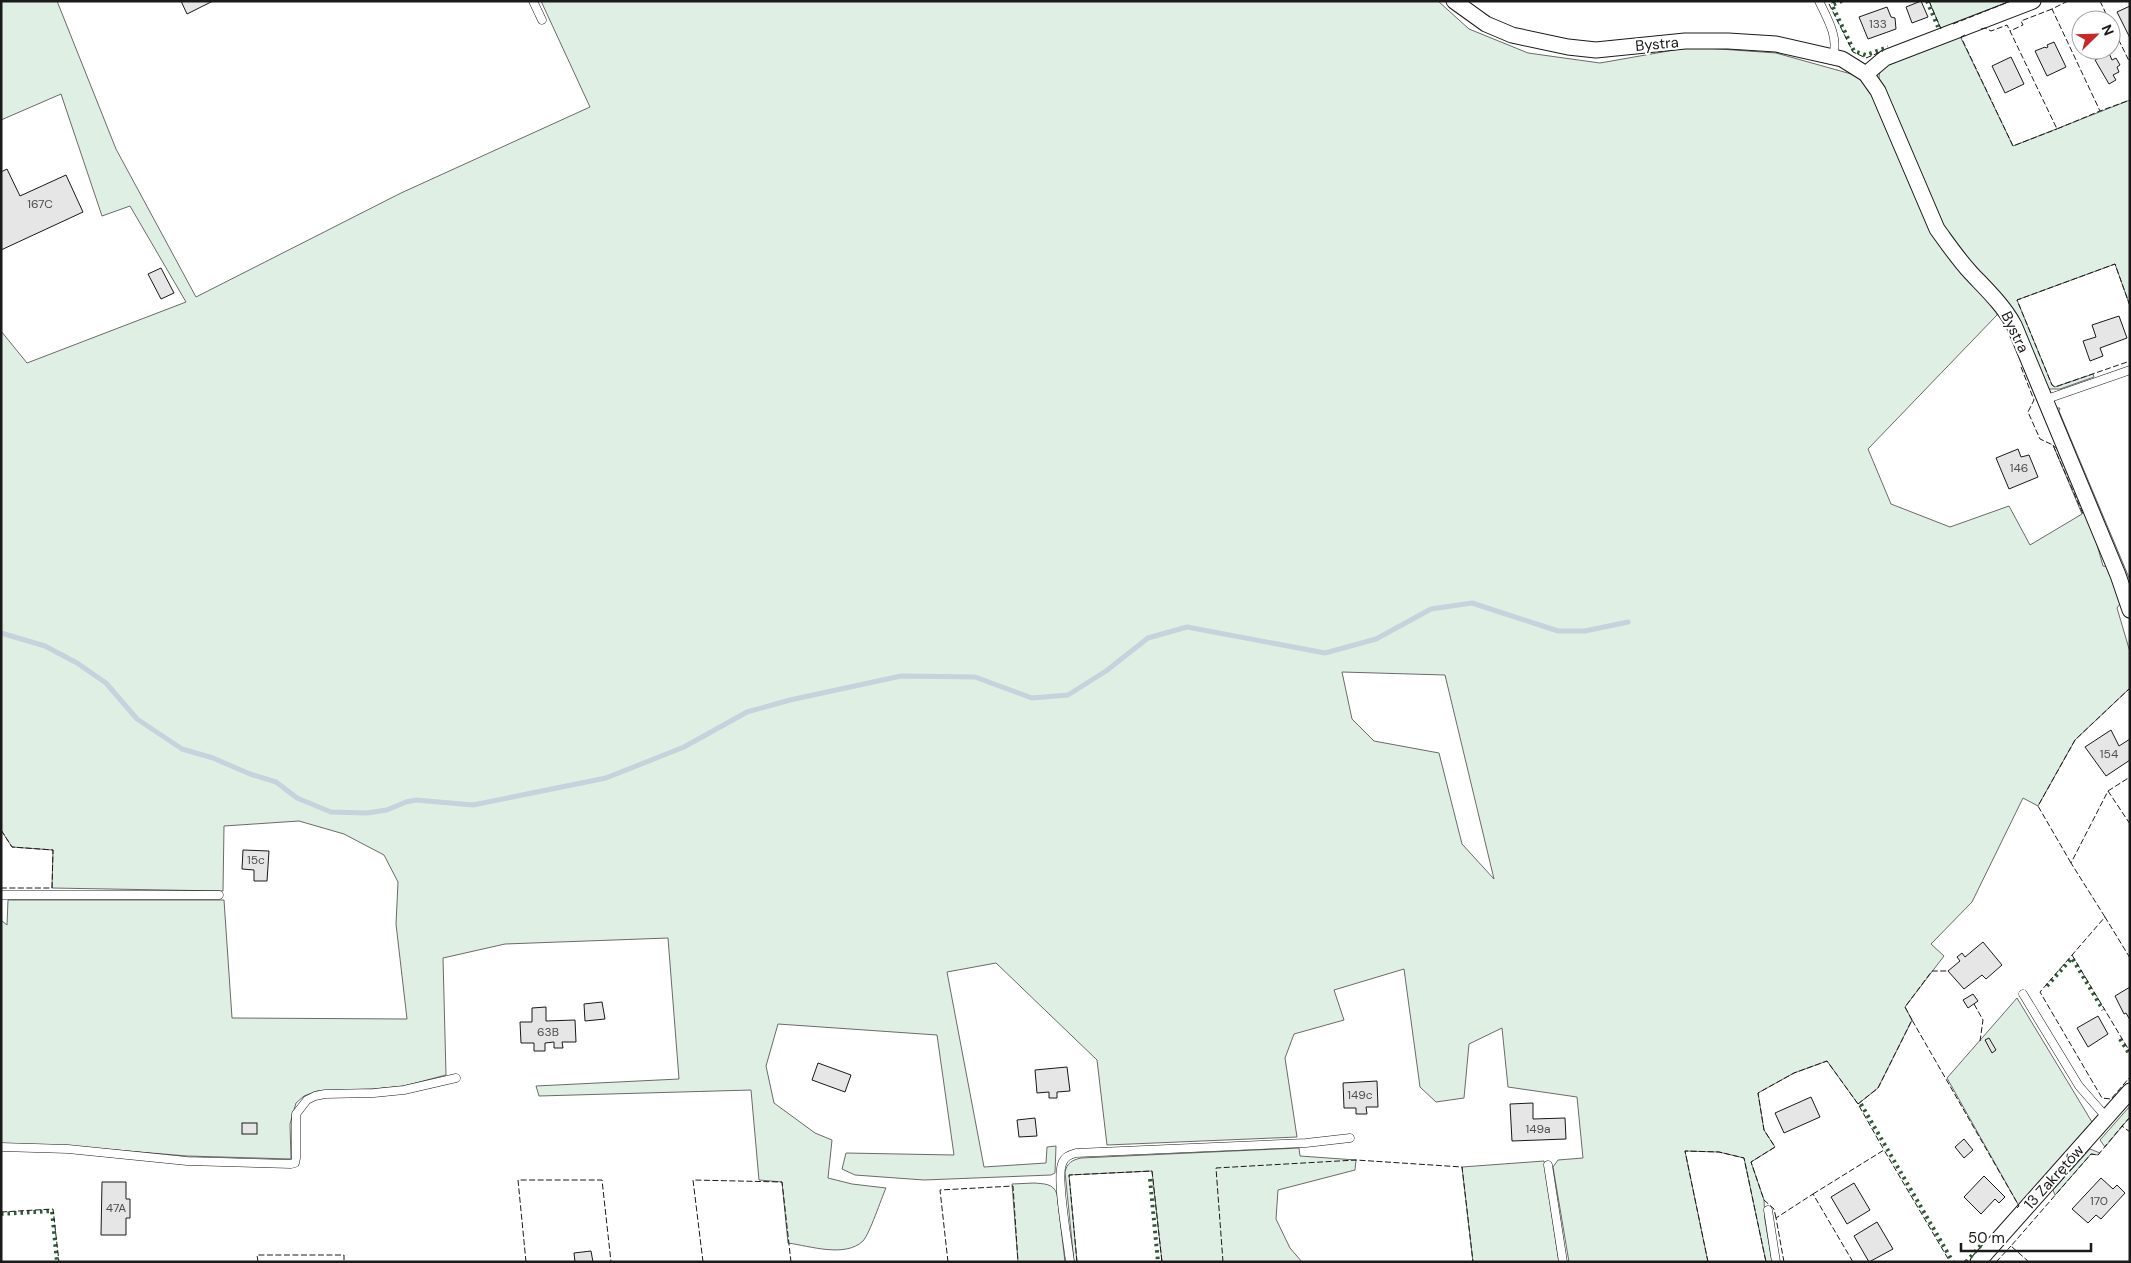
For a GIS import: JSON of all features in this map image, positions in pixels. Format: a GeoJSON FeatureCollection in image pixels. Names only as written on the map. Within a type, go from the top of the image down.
{"type":"FeatureCollection","features":[{"type":"Feature","properties":{"kind":"street","name":"Bystra"},"geometry":{"type":"LineString","coordinates":[[1454,1],[1486,24],[1512,35],[1568,47],[1596,50],[1685,41],[1728,40],[1776,44],[1833,56],[1851,63],[1866,74],[1884,104],[1938,229],[1949,247],[2008,314],[2020,338],[2044,400],[2118,575],[2130,610]]}},
{"type":"Feature","properties":{"kind":"street"},"geometry":{"type":"LineString","coordinates":[[1866,74],[1885,58],[2034,1]]}},
{"type":"Feature","properties":{"kind":"street","name":"13 Zakrętów"},"geometry":{"type":"LineString","coordinates":[[1978,1262],[2130,1091]]}},
{"type":"Feature","properties":{"kind":"lane"},"geometry":{"type":"LineString","coordinates":[[533,1],[542,20]]}},
{"type":"Feature","properties":{"kind":"lane"},"geometry":{"type":"LineString","coordinates":[[1819,1],[1831,26],[1835,40],[1833,56]]}},
{"type":"Feature","properties":{"kind":"lane"},"geometry":{"type":"LineString","coordinates":[[2044,400],[2130,370]]}},
{"type":"Feature","properties":{"kind":"lane"},"geometry":{"type":"LineString","coordinates":[[1,895],[219,895]]}},
{"type":"Feature","properties":{"kind":"lane"},"geometry":{"type":"LineString","coordinates":[[2023,994],[2079,1086],[2107,1118]]}},
{"type":"Feature","properties":{"kind":"lane"},"geometry":{"type":"LineString","coordinates":[[1,1147],[68,1150],[188,1161],[291,1164],[294,1163],[296,1158],[296,1114],[301,1105],[307,1100],[325,1094],[374,1094],[404,1090],[456,1078]]}},
{"type":"Feature","properties":{"kind":"lane"},"geometry":{"type":"LineString","coordinates":[[1070,1262],[1061,1182],[1061,1167],[1065,1157],[1069,1155],[1076,1153],[1306,1143],[1350,1138]]}},
{"type":"Feature","properties":{"kind":"lane"},"geometry":{"type":"LineString","coordinates":[[1548,1165],[1562,1262]]}},
{"type":"Feature","properties":{"kind":"lane"},"geometry":{"type":"LineString","coordinates":[[1768,1210],[1776,1262]]}},
{"type":"Feature","properties":{"kind":"green space"},"geometry":{"type":"Polygon","coordinates":[[[1,1],[57,1],[116,149],[196,297],[401,193],[590,107],[541,1],[1438,1],[1469,29],[1528,53],[1600,63],[1691,47],[1776,53],[1862,77],[1868,85],[1923,211],[1998,309],[1997,315],[1868,449],[1891,504],[1950,527],[2009,506],[2030,545],[2082,514],[2053,445],[2061,453],[2096,541],[2103,566],[2110,567],[2122,601],[2117,608],[2130,652],[2130,688],[2075,740],[2038,806],[2023,798],[1972,902],[1931,944],[1944,956],[1905,1007],[1912,1020],[1878,1088],[1858,1104],[1827,1061],[1794,1073],[1758,1093],[1764,1130],[1775,1147],[1751,1162],[1764,1200],[1765,1220],[1772,1262],[1766,1262],[1744,1158],[1719,1152],[1685,1151],[1708,1262],[1569,1262],[1553,1167],[1558,1160],[1583,1158],[1577,1097],[1508,1087],[1502,1028],[1469,1044],[1464,1098],[1436,1102],[1420,1087],[1404,969],[1334,990],[1344,1020],[1294,1034],[1285,1058],[1297,1137],[1107,1145],[1097,1060],[996,963],[947,972],[984,1167],[1046,1163],[1047,1147],[1056,1146],[1055,1173],[1051,1175],[924,1180],[855,1175],[842,1169],[846,1153],[954,1155],[937,1035],[778,1024],[766,1066],[774,1103],[815,1133],[832,1140],[828,1178],[852,1184],[886,1188],[866,1237],[856,1246],[847,1249],[827,1250],[788,1243],[782,1182],[759,1180],[751,1090],[539,1096],[536,1086],[679,1079],[668,938],[505,944],[443,958],[446,1075],[404,1086],[317,1091],[304,1096],[296,1103],[290,1124],[291,1159],[187,1156],[68,1146],[1,1144],[1,920],[7,925],[8,900],[224,900],[232,1018],[407,1019],[396,924],[398,882],[384,855],[344,834],[299,821],[224,826],[223,891],[52,888],[53,850],[12,847],[1,830],[1,331],[27,363],[186,302],[130,206],[102,216],[61,94],[1,120],[1,1]],[[1342,672],[1352,719],[1374,741],[1439,753],[1462,844],[1494,879],[1445,675],[1342,672]]]}},
{"type":"Feature","properties":{"kind":"green space"},"geometry":{"type":"Polygon","coordinates":[[[1929,1],[2011,1],[1941,29],[1929,1]]]}},
{"type":"Feature","properties":{"kind":"green space"},"geometry":{"type":"Polygon","coordinates":[[[1959,34],[2013,146],[2130,100],[2130,306],[2115,264],[2017,300],[2052,385],[2055,387],[2093,374],[2094,377],[2060,389],[2048,389],[1974,269],[1942,227],[1878,83],[1880,71],[1886,65],[1959,34]]]}},
{"type":"Feature","properties":{"kind":"green space"},"geometry":{"type":"Polygon","coordinates":[[[2056,408],[2060,408],[2059,411],[2130,580],[2130,594],[2056,408]]]}},
{"type":"Feature","properties":{"kind":"green space"},"geometry":{"type":"Polygon","coordinates":[[[2017,998],[2092,1122],[2091,1128],[2019,1206],[1947,1078],[2017,998]]]}},
{"type":"Feature","properties":{"kind":"green space"},"geometry":{"type":"Polygon","coordinates":[[[2130,1106],[2130,1117],[2105,1147],[2100,1140],[2130,1106]]]}},
{"type":"Feature","properties":{"kind":"green space"},"geometry":{"type":"Polygon","coordinates":[[[1299,1148],[1300,1156],[1356,1160],[1355,1170],[1278,1190],[1276,1219],[1290,1248],[1302,1262],[1162,1262],[1152,1171],[1069,1175],[1077,1262],[1074,1262],[1065,1172],[1067,1166],[1073,1161],[1081,1158],[1299,1148]]]}},
{"type":"Feature","properties":{"kind":"green space"},"geometry":{"type":"Polygon","coordinates":[[[2090,1149],[2100,1153],[2098,1155],[2091,1154],[2055,1195],[2053,1190],[2090,1149]]]}},
{"type":"Feature","properties":{"kind":"green space"},"geometry":{"type":"Polygon","coordinates":[[[1544,1161],[1559,1262],[1473,1262],[1462,1167],[1544,1161]]]}},
{"type":"Feature","properties":{"kind":"green space"},"geometry":{"type":"Polygon","coordinates":[[[1034,1183],[1051,1186],[1057,1194],[1065,1262],[1018,1262],[1012,1184],[1034,1183]]]}},
{"type":"Feature","properties":{"kind":"building"},"geometry":{"type":"Polygon","coordinates":[[[181,1],[213,1],[187,14],[181,1]]]}},
{"type":"Feature","properties":{"kind":"building"},"geometry":{"type":"Polygon","coordinates":[[[1921,1],[1928,17],[1912,23],[1906,7],[1921,1]]]}},
{"type":"Feature","properties":{"kind":"building"},"geometry":{"type":"Polygon","coordinates":[[[2130,6],[2130,38],[2121,20],[2121,10],[2130,6]]]}},
{"type":"Feature","properties":{"kind":"building"},"geometry":{"type":"Polygon","coordinates":[[[1887,7],[1891,17],[1895,18],[1896,29],[1868,39],[1859,17],[1887,7]]]}},
{"type":"Feature","properties":{"kind":"building"},"geometry":{"type":"Polygon","coordinates":[[[2054,42],[2066,67],[2047,76],[2035,51],[2046,48],[2048,47],[2047,45],[2054,42]]]}},
{"type":"Feature","properties":{"kind":"building"},"geometry":{"type":"Polygon","coordinates":[[[2011,57],[2024,84],[2005,93],[1992,66],[2011,57]]]}},
{"type":"Feature","properties":{"kind":"building"},"geometry":{"type":"Polygon","coordinates":[[[2095,60],[2117,60],[2120,65],[2117,67],[2119,72],[2113,75],[2116,80],[2109,84],[2095,60]]]}},
{"type":"Feature","properties":{"kind":"building"},"geometry":{"type":"Polygon","coordinates":[[[7,169],[20,196],[66,175],[83,212],[1,250],[1,172],[7,169]]]}},
{"type":"Feature","properties":{"kind":"building"},"geometry":{"type":"Polygon","coordinates":[[[161,268],[174,293],[161,299],[148,274],[161,268]]]}},
{"type":"Feature","properties":{"kind":"building"},"geometry":{"type":"Polygon","coordinates":[[[2119,316],[2127,338],[2100,348],[2103,356],[2090,361],[2083,341],[2096,337],[2092,325],[2119,316]]]}},
{"type":"Feature","properties":{"kind":"building"},"geometry":{"type":"Polygon","coordinates":[[[2018,449],[2021,457],[2029,455],[2038,477],[2009,489],[1996,458],[2018,449]]]}},
{"type":"Feature","properties":{"kind":"building"},"geometry":{"type":"Polygon","coordinates":[[[2111,730],[2119,746],[2130,739],[2130,760],[2106,776],[2085,747],[2111,730]]]}},
{"type":"Feature","properties":{"kind":"building"},"geometry":{"type":"Polygon","coordinates":[[[243,850],[269,851],[267,881],[254,881],[254,870],[242,869],[243,850]]]}},
{"type":"Feature","properties":{"kind":"building"},"geometry":{"type":"Polygon","coordinates":[[[1983,942],[2002,965],[1986,979],[1982,975],[1964,989],[1948,971],[1960,961],[1957,957],[1962,953],[1965,957],[1983,942]]]}},
{"type":"Feature","properties":{"kind":"building"},"geometry":{"type":"Polygon","coordinates":[[[2130,987],[2130,1020],[2126,1013],[2124,1014],[2115,996],[2130,987]]]}},
{"type":"Feature","properties":{"kind":"building"},"geometry":{"type":"Polygon","coordinates":[[[1973,994],[1978,1001],[1968,1008],[1963,1000],[1973,994]]]}},
{"type":"Feature","properties":{"kind":"building"},"geometry":{"type":"Polygon","coordinates":[[[602,1002],[605,1019],[585,1021],[584,1004],[602,1002]]]}},
{"type":"Feature","properties":{"kind":"building"},"geometry":{"type":"Polygon","coordinates":[[[546,1007],[546,1021],[575,1020],[576,1042],[562,1042],[563,1048],[554,1048],[554,1042],[545,1043],[545,1051],[534,1051],[534,1043],[521,1043],[520,1022],[532,1022],[532,1008],[546,1007]]]}},
{"type":"Feature","properties":{"kind":"building"},"geometry":{"type":"Polygon","coordinates":[[[2098,1016],[2108,1034],[2088,1047],[2077,1028],[2098,1016]]]}},
{"type":"Feature","properties":{"kind":"building"},"geometry":{"type":"Polygon","coordinates":[[[1989,1038],[1996,1050],[1992,1053],[1985,1040],[1989,1038]]]}},
{"type":"Feature","properties":{"kind":"building"},"geometry":{"type":"Polygon","coordinates":[[[818,1063],[851,1075],[845,1092],[812,1080],[818,1063]]]}},
{"type":"Feature","properties":{"kind":"building"},"geometry":{"type":"Polygon","coordinates":[[[1067,1067],[1070,1091],[1057,1092],[1057,1098],[1049,1098],[1049,1092],[1037,1093],[1035,1070],[1067,1067]]]}},
{"type":"Feature","properties":{"kind":"building"},"geometry":{"type":"Polygon","coordinates":[[[1377,1081],[1378,1107],[1366,1107],[1367,1114],[1356,1114],[1356,1108],[1344,1108],[1343,1083],[1377,1081]]]}},
{"type":"Feature","properties":{"kind":"building"},"geometry":{"type":"Polygon","coordinates":[[[1811,1097],[1820,1117],[1784,1133],[1775,1113],[1811,1097]]]}},
{"type":"Feature","properties":{"kind":"building"},"geometry":{"type":"Polygon","coordinates":[[[1533,1103],[1533,1119],[1565,1118],[1566,1139],[1512,1141],[1510,1104],[1533,1103]]]}},
{"type":"Feature","properties":{"kind":"building"},"geometry":{"type":"Polygon","coordinates":[[[1035,1118],[1037,1136],[1019,1137],[1017,1120],[1035,1118]]]}},
{"type":"Feature","properties":{"kind":"building"},"geometry":{"type":"Polygon","coordinates":[[[242,1123],[257,1123],[257,1134],[242,1134],[242,1123]]]}},
{"type":"Feature","properties":{"kind":"building"},"geometry":{"type":"Polygon","coordinates":[[[1964,1139],[1973,1150],[1964,1158],[1955,1147],[1964,1139]]]}},
{"type":"Feature","properties":{"kind":"building"},"geometry":{"type":"Polygon","coordinates":[[[1984,1176],[2005,1197],[1999,1203],[1995,1199],[1981,1214],[1964,1197],[1984,1176]]]}},
{"type":"Feature","properties":{"kind":"building"},"geometry":{"type":"Polygon","coordinates":[[[2101,1178],[2113,1189],[2117,1185],[2125,1193],[2101,1219],[2096,1215],[2088,1223],[2072,1209],[2101,1178]]]}},
{"type":"Feature","properties":{"kind":"building"},"geometry":{"type":"Polygon","coordinates":[[[102,1182],[126,1182],[126,1199],[130,1199],[130,1218],[126,1218],[126,1235],[101,1235],[102,1182]]]}},
{"type":"Feature","properties":{"kind":"building"},"geometry":{"type":"Polygon","coordinates":[[[1854,1183],[1870,1210],[1847,1224],[1831,1197],[1854,1183]]]}},
{"type":"Feature","properties":{"kind":"building"},"geometry":{"type":"Polygon","coordinates":[[[1877,1222],[1893,1249],[1869,1262],[1854,1236],[1877,1222]]]}},
{"type":"Feature","properties":{"kind":"building"},"geometry":{"type":"Polygon","coordinates":[[[591,1251],[593,1262],[575,1262],[574,1253],[591,1251]]]}},
{"type":"Feature","properties":{"kind":"waterway"},"geometry":{"type":"LineString","coordinates":[[1,633],[45,646],[77,663],[106,683],[137,719],[182,749],[213,758],[250,774],[276,782],[297,798],[331,812],[367,813],[387,810],[416,800],[473,805],[606,778],[684,747],[747,712],[790,700],[901,676],[975,677],[1032,698],[1068,695],[1106,671],[1148,638],[1187,627],[1325,653],[1376,639],[1431,609],[1472,603],[1558,631],[1585,631],[1628,622]]}},
{"type":"Feature","properties":{"kind":"hedge"},"geometry":{"type":"LineString","coordinates":[[1842,1],[1832,5],[1854,51],[1866,55],[1888,47]]}},
{"type":"Feature","properties":{"kind":"hedge"},"geometry":{"type":"LineString","coordinates":[[1927,1],[1938,27]]}},
{"type":"Feature","properties":{"kind":"hedge"},"geometry":{"type":"LineString","coordinates":[[2047,986],[2072,958],[2103,1010]]}},
{"type":"Feature","properties":{"kind":"hedge"},"geometry":{"type":"LineString","coordinates":[[2120,1039],[2130,1055]]}},
{"type":"Feature","properties":{"kind":"hedge"},"geometry":{"type":"LineString","coordinates":[[1861,1104],[1953,1262]]}},
{"type":"Feature","properties":{"kind":"hedge"},"geometry":{"type":"LineString","coordinates":[[1150,1179],[1158,1262]]}},
{"type":"Feature","properties":{"kind":"hedge"},"geometry":{"type":"LineString","coordinates":[[1,1214],[52,1211],[57,1262]]}},
{"type":"Feature","properties":{"kind":"hedge"},"geometry":{"type":"LineString","coordinates":[[1966,1262],[1981,1245]]}},
{"type":"Feature","properties":{"kind":"fence"},"geometry":{"type":"LineString","coordinates":[[1837,1],[1829,4],[1853,52],[1866,58],[1883,51]]}},
{"type":"Feature","properties":{"kind":"fence"},"geometry":{"type":"LineString","coordinates":[[1929,1],[1941,29]]}},
{"type":"Feature","properties":{"kind":"fence"},"geometry":{"type":"LineString","coordinates":[[1953,24],[2011,1]]}},
{"type":"Feature","properties":{"kind":"fence"},"geometry":{"type":"LineString","coordinates":[[2068,1],[2052,9],[2100,111],[2130,100]]}},
{"type":"Feature","properties":{"kind":"fence"},"geometry":{"type":"LineString","coordinates":[[2100,1],[2104,10]]}},
{"type":"Feature","properties":{"kind":"fence"},"geometry":{"type":"LineString","coordinates":[[2052,9],[2021,21],[2023,25],[2010,31],[2057,129],[2100,111]]}},
{"type":"Feature","properties":{"kind":"fence"},"geometry":{"type":"LineString","coordinates":[[1981,29],[1985,28],[1991,31],[2007,25],[2010,31]]}},
{"type":"Feature","properties":{"kind":"fence"},"geometry":{"type":"LineString","coordinates":[[1965,35],[1961,37],[2013,146],[2057,129]]}},
{"type":"Feature","properties":{"kind":"fence"},"geometry":{"type":"LineString","coordinates":[[2121,45],[2130,63]]}},
{"type":"Feature","properties":{"kind":"fence"},"geometry":{"type":"LineString","coordinates":[[2130,306],[2115,264],[2017,300],[2052,385],[2055,387],[2130,361]]}},
{"type":"Feature","properties":{"kind":"fence"},"geometry":{"type":"LineString","coordinates":[[2021,367],[2034,400],[2028,412],[2040,439],[2053,445],[2083,514]]}},
{"type":"Feature","properties":{"kind":"fence"},"geometry":{"type":"LineString","coordinates":[[2071,863],[2038,806],[2075,740],[2130,688]]}},
{"type":"Feature","properties":{"kind":"fence"},"geometry":{"type":"LineString","coordinates":[[2108,791],[2130,777]]}},
{"type":"Feature","properties":{"kind":"fence"},"geometry":{"type":"LineString","coordinates":[[2105,917],[2071,863],[2108,791],[2130,824]]}},
{"type":"Feature","properties":{"kind":"fence"},"geometry":{"type":"LineString","coordinates":[[1,830],[12,847],[53,850],[52,888],[1,888]]}},
{"type":"Feature","properties":{"kind":"fence"},"geometry":{"type":"LineString","coordinates":[[2130,958],[2105,917],[2040,992],[2102,1098],[2111,1099],[2130,1077]]}},
{"type":"Feature","properties":{"kind":"fence"},"geometry":{"type":"LineString","coordinates":[[2072,955],[2130,1052]]}},
{"type":"Feature","properties":{"kind":"fence"},"geometry":{"type":"LineString","coordinates":[[1912,1020],[1905,1007],[1932,971],[1948,971]]}},
{"type":"Feature","properties":{"kind":"fence"},"geometry":{"type":"LineString","coordinates":[[1974,1004],[1983,1020],[1980,1041]]}},
{"type":"Feature","properties":{"kind":"fence"},"geometry":{"type":"LineString","coordinates":[[1858,1104],[1878,1088],[1912,1020],[2019,1206],[2017,1208]]}},
{"type":"Feature","properties":{"kind":"fence"},"geometry":{"type":"LineString","coordinates":[[1776,1218],[1774,1209],[1764,1200],[1751,1162],[1775,1147],[1764,1130],[1758,1093],[1794,1073],[1827,1061],[1858,1104],[1884,1150]]}},
{"type":"Feature","properties":{"kind":"fence"},"geometry":{"type":"LineString","coordinates":[[2130,1117],[2122,1126],[2130,1132]]}},
{"type":"Feature","properties":{"kind":"fence"},"geometry":{"type":"LineString","coordinates":[[2029,1262],[2011,1246],[2091,1154],[2098,1155],[2122,1126]]}},
{"type":"Feature","properties":{"kind":"fence"},"geometry":{"type":"LineString","coordinates":[[1813,1194],[1884,1150],[1950,1262]]}},
{"type":"Feature","properties":{"kind":"fence"},"geometry":{"type":"LineString","coordinates":[[1708,1262],[1685,1151],[1719,1152],[1744,1158],[1766,1262]]}},
{"type":"Feature","properties":{"kind":"fence"},"geometry":{"type":"LineString","coordinates":[[1223,1262],[1216,1168],[1356,1160],[1462,1167],[1473,1262]]}},
{"type":"Feature","properties":{"kind":"fence"},"geometry":{"type":"LineString","coordinates":[[1077,1262],[1069,1175],[1152,1171],[1162,1262]]}},
{"type":"Feature","properties":{"kind":"fence"},"geometry":{"type":"LineString","coordinates":[[526,1262],[518,1180],[602,1180],[611,1262]]}},
{"type":"Feature","properties":{"kind":"fence"},"geometry":{"type":"LineString","coordinates":[[703,1262],[693,1180],[782,1182],[791,1262]]}},
{"type":"Feature","properties":{"kind":"fence"},"geometry":{"type":"LineString","coordinates":[[948,1262],[940,1190],[1013,1186],[1018,1262]]}},
{"type":"Feature","properties":{"kind":"fence"},"geometry":{"type":"LineString","coordinates":[[1784,1262],[1776,1218],[1813,1194],[1853,1262]]}},
{"type":"Feature","properties":{"kind":"fence"},"geometry":{"type":"LineString","coordinates":[[1,1212],[53,1209],[59,1262]]}},
{"type":"Feature","properties":{"kind":"fence"},"geometry":{"type":"LineString","coordinates":[[1996,1262],[2011,1246]]}},
{"type":"Feature","properties":{"kind":"fence"},"geometry":{"type":"LineString","coordinates":[[258,1262],[257,1255],[344,1255],[344,1262]]}}]}
